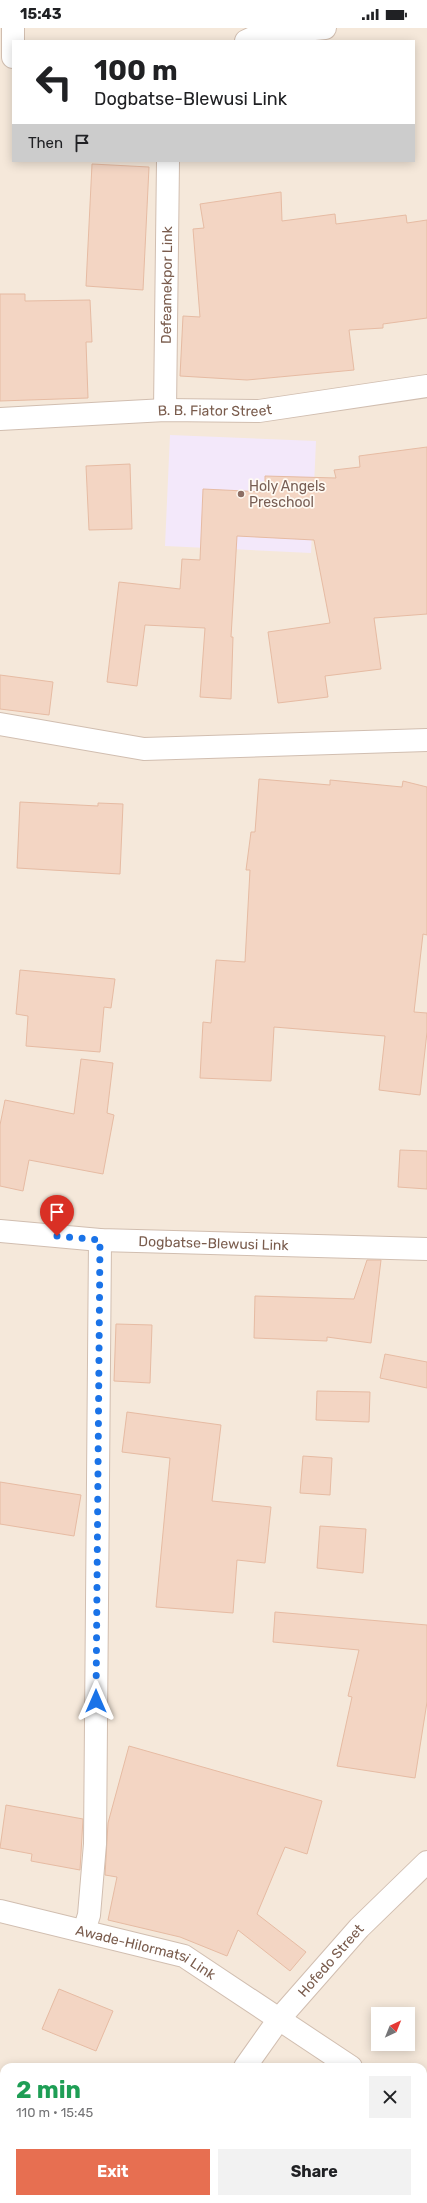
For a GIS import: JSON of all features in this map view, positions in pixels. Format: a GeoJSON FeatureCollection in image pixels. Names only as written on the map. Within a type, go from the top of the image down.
{"type":"FeatureCollection","features":[{"type":"Feature","properties":{"kind":"street"},"geometry":{"type":"LineString","coordinates":[[13,28],[13,40]]}},
{"type":"Feature","properties":{"kind":"street"},"geometry":{"type":"LineString","coordinates":[[248,40],[261,34],[325,28]]}},
{"type":"Feature","properties":{"kind":"street","name":"Defeamekpor Link"},"geometry":{"type":"LineString","coordinates":[[165,410],[168,162]]}},
{"type":"Feature","properties":{"kind":"street","name":"B. B. Fiator Street"},"geometry":{"type":"LineString","coordinates":[[0,419],[165,410],[258,411],[427,386]]}},
{"type":"Feature","properties":{"kind":"street"},"geometry":{"type":"LineString","coordinates":[[0,724],[144,749],[427,740]]}},
{"type":"Feature","properties":{"kind":"street","name":"Dogbatse-Blewusi Link"},"geometry":{"type":"LineString","coordinates":[[0,1230],[100,1240],[427,1249]]}},
{"type":"Feature","properties":{"kind":"street"},"geometry":{"type":"LineString","coordinates":[[84,1931],[89,1915],[95,1844],[100,1240]]}},
{"type":"Feature","properties":{"kind":"street","name":"Hofedo Street"},"geometry":{"type":"LineString","coordinates":[[248,2063],[279,2019],[359,1928],[427,1862]]}},
{"type":"Feature","properties":{"kind":"street","name":"Awade-Hilormatsi Link"},"geometry":{"type":"LineString","coordinates":[[0,1911],[184,1956],[345,2063]]}},
{"type":"Feature","properties":{"kind":"shaded area"},"geometry":{"type":"Polygon","coordinates":[[[0,28],[427,28],[427,2063],[0,2063],[0,28]]]}},
{"type":"Feature","properties":{"kind":"shaded area","name":"Holy Angels Preschool"},"geometry":{"type":"Polygon","coordinates":[[[170,435],[316,441],[311,553],[165,546],[170,435]]]}},
{"type":"Feature","properties":{"kind":"building"},"geometry":{"type":"Polygon","coordinates":[[[92,164],[149,167],[143,290],[86,286],[92,164]]]}},
{"type":"Feature","properties":{"kind":"building"},"geometry":{"type":"Polygon","coordinates":[[[281,192],[282,221],[335,214],[336,224],[406,215],[407,223],[427,220],[427,318],[383,324],[383,328],[349,330],[354,370],[247,380],[180,376],[183,316],[200,317],[193,229],[204,228],[200,204],[281,192]]]}},
{"type":"Feature","properties":{"kind":"building"},"geometry":{"type":"Polygon","coordinates":[[[0,294],[25,294],[25,301],[90,300],[92,342],[86,342],[88,398],[0,401],[0,294]]]}},
{"type":"Feature","properties":{"kind":"building"},"geometry":{"type":"Polygon","coordinates":[[[427,447],[427,614],[374,618],[381,669],[325,676],[328,697],[278,703],[268,632],[330,623],[314,540],[237,536],[231,637],[233,637],[231,699],[200,697],[205,628],[145,625],[137,686],[107,682],[119,582],[180,589],[182,559],[200,560],[203,489],[265,492],[265,476],[336,478],[334,470],[360,467],[359,456],[427,447]]]}},
{"type":"Feature","properties":{"kind":"building"},"geometry":{"type":"Polygon","coordinates":[[[130,464],[132,529],[89,530],[86,466],[130,464]]]}},
{"type":"Feature","properties":{"kind":"building"},"geometry":{"type":"Polygon","coordinates":[[[0,675],[53,682],[49,715],[0,709],[0,675]]]}},
{"type":"Feature","properties":{"kind":"building"},"geometry":{"type":"Polygon","coordinates":[[[259,779],[330,785],[330,780],[402,787],[403,781],[427,787],[427,935],[423,934],[414,1012],[427,1013],[427,1032],[420,1095],[379,1090],[385,1036],[274,1027],[271,1081],[200,1078],[203,1022],[211,1023],[216,960],[245,962],[250,870],[246,870],[251,832],[255,832],[259,779]]]}},
{"type":"Feature","properties":{"kind":"building"},"geometry":{"type":"Polygon","coordinates":[[[20,802],[98,806],[98,803],[123,804],[120,874],[17,868],[20,802]]]}},
{"type":"Feature","properties":{"kind":"building"},"geometry":{"type":"Polygon","coordinates":[[[20,970],[115,979],[111,1008],[104,1007],[100,1052],[26,1046],[28,1016],[16,1014],[20,970]]]}},
{"type":"Feature","properties":{"kind":"building"},"geometry":{"type":"Polygon","coordinates":[[[81,1059],[113,1063],[107,1113],[114,1115],[103,1174],[29,1160],[23,1191],[0,1186],[0,1125],[5,1100],[74,1114],[81,1059]]]}},
{"type":"Feature","properties":{"kind":"building"},"geometry":{"type":"Polygon","coordinates":[[[400,1150],[427,1151],[427,1189],[398,1187],[400,1150]]]}},
{"type":"Feature","properties":{"kind":"building"},"geometry":{"type":"Polygon","coordinates":[[[367,1260],[381,1260],[371,1343],[327,1337],[327,1341],[254,1338],[255,1296],[354,1299],[367,1260]]]}},
{"type":"Feature","properties":{"kind":"building"},"geometry":{"type":"Polygon","coordinates":[[[116,1324],[152,1325],[150,1383],[114,1381],[116,1324]]]}},
{"type":"Feature","properties":{"kind":"building"},"geometry":{"type":"Polygon","coordinates":[[[385,1354],[427,1362],[427,1388],[380,1378],[385,1354]]]}},
{"type":"Feature","properties":{"kind":"building"},"geometry":{"type":"Polygon","coordinates":[[[317,1391],[370,1392],[369,1422],[316,1420],[317,1391]]]}},
{"type":"Feature","properties":{"kind":"building"},"geometry":{"type":"Polygon","coordinates":[[[127,1412],[221,1425],[212,1501],[271,1507],[265,1563],[237,1560],[233,1613],[156,1607],[170,1458],[122,1452],[127,1412]]]}},
{"type":"Feature","properties":{"kind":"building"},"geometry":{"type":"Polygon","coordinates":[[[303,1456],[332,1458],[330,1495],[300,1493],[303,1456]]]}},
{"type":"Feature","properties":{"kind":"building"},"geometry":{"type":"Polygon","coordinates":[[[0,1482],[81,1495],[74,1536],[0,1524],[0,1482]]]}},
{"type":"Feature","properties":{"kind":"building"},"geometry":{"type":"Polygon","coordinates":[[[320,1526],[366,1529],[363,1573],[317,1568],[320,1526]]]}},
{"type":"Feature","properties":{"kind":"building"},"geometry":{"type":"Polygon","coordinates":[[[275,1612],[427,1625],[427,1702],[415,1778],[337,1766],[352,1697],[348,1696],[359,1650],[273,1642],[275,1612]]]}},
{"type":"Feature","properties":{"kind":"building"},"geometry":{"type":"Polygon","coordinates":[[[129,1746],[322,1801],[307,1854],[285,1847],[257,1914],[306,1952],[290,1971],[238,1930],[227,1956],[180,1937],[108,1920],[117,1877],[105,1875],[108,1823],[129,1746]]]}},
{"type":"Feature","properties":{"kind":"building"},"geometry":{"type":"Polygon","coordinates":[[[6,1805],[83,1819],[80,1870],[31,1861],[32,1854],[0,1848],[6,1805]]]}},
{"type":"Feature","properties":{"kind":"building"},"geometry":{"type":"Polygon","coordinates":[[[59,1989],[113,2011],[96,2051],[42,2029],[59,1989]]]}},
{"type":"Feature","properties":{"kind":"place","name":"Holy Angels Preschool"},"geometry":{"type":"Point","coordinates":[241,494]}},
{"type":"Feature","properties":{"kind":"route"},"geometry":{"type":"LineString","coordinates":[[57,1236],[100,1240],[96,1701]]}}]}
